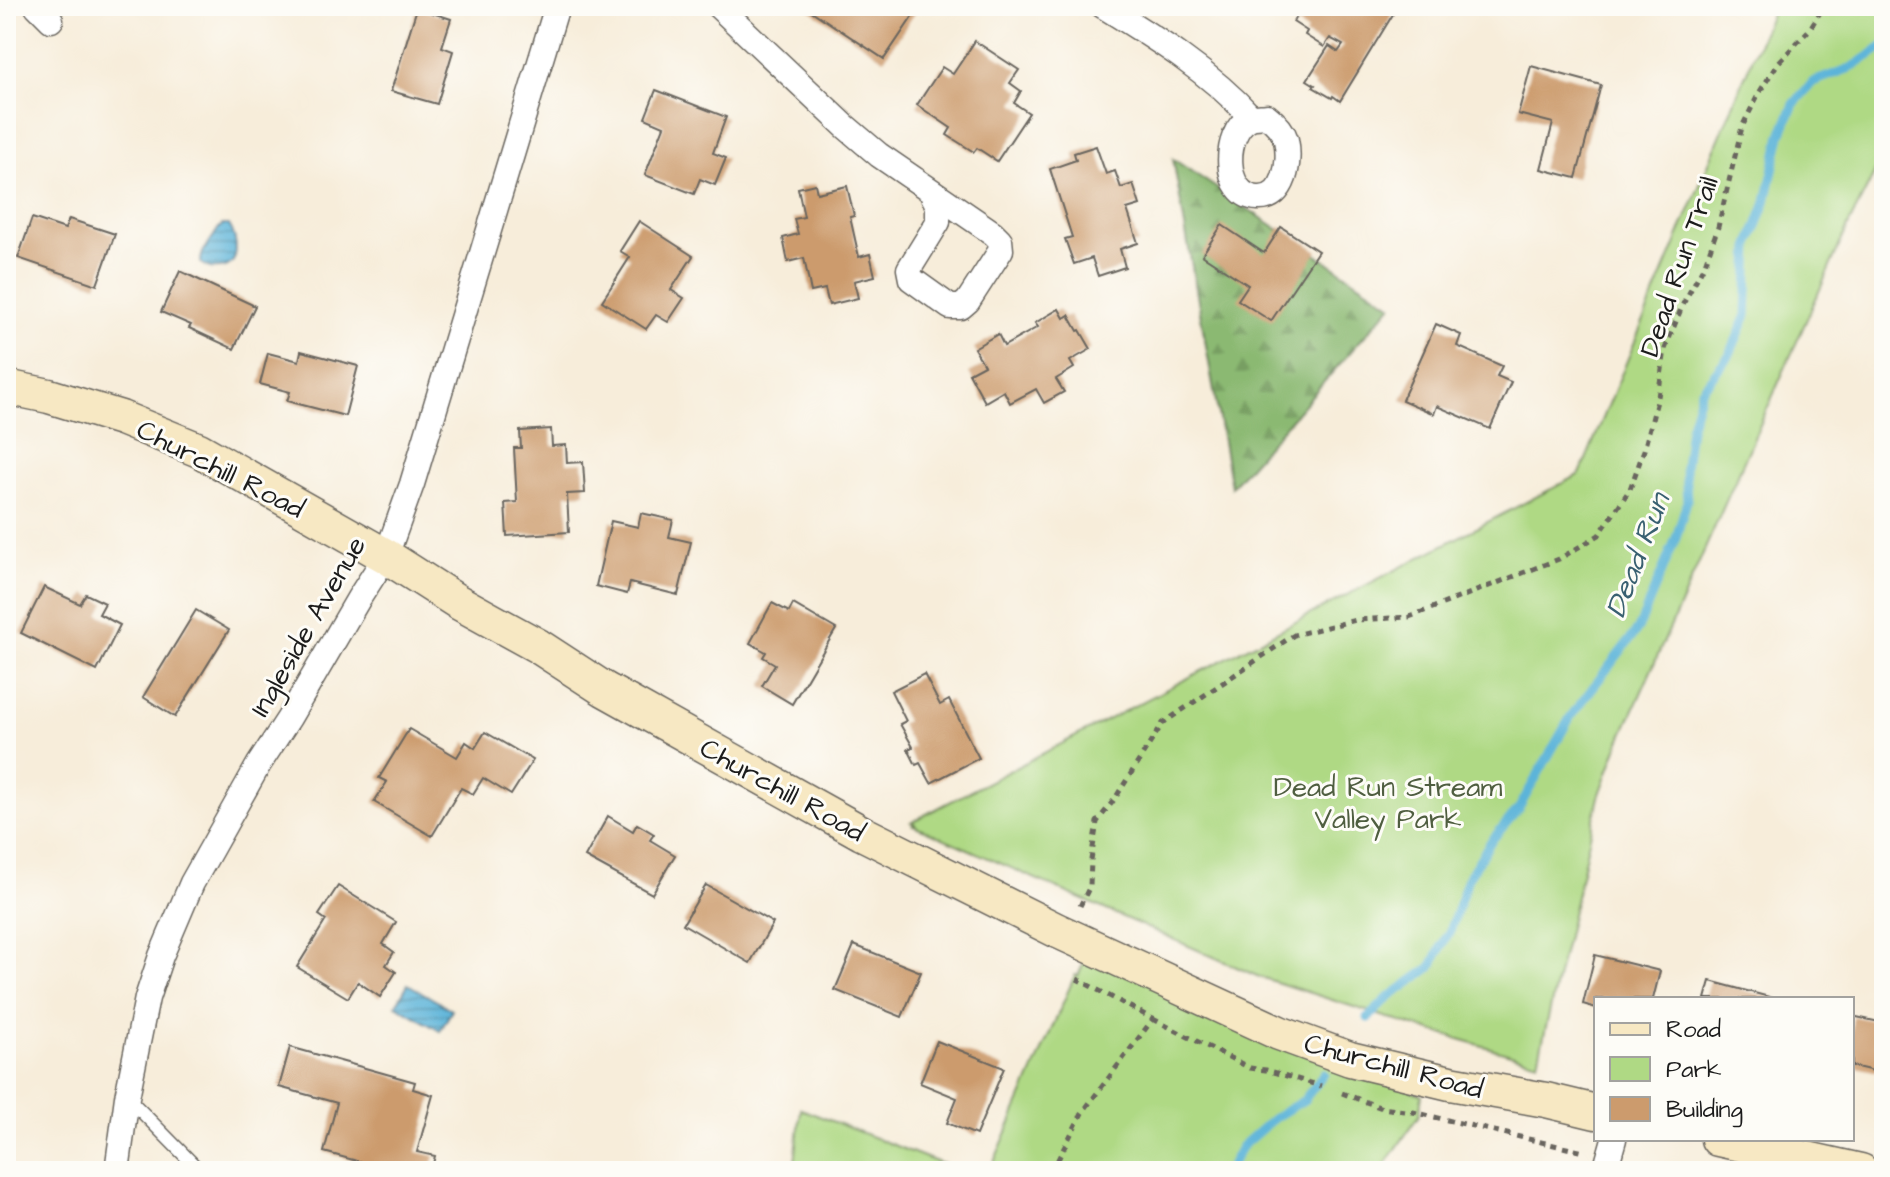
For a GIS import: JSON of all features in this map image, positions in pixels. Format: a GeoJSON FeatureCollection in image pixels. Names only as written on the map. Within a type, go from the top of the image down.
{"type":"FeatureCollection","features":[{"type":"Feature","properties":{"kind":"street","name":"Ingleside Avenue"},"geometry":{"type":"LineString","coordinates":[[117,1171],[127,1097],[147,998],[161,956],[192,883],[259,764],[386,556],[412,484],[557,6]]}},
{"type":"Feature","properties":{"kind":"street"},"geometry":{"type":"LineString","coordinates":[[718,6],[879,155],[1000,240],[1001,250],[961,307],[950,307],[911,279],[909,269],[938,222],[938,206],[931,192]]}},
{"type":"Feature","properties":{"kind":"street"},"geometry":{"type":"LineString","coordinates":[[1103,6],[1151,36],[1230,94],[1251,117]]}},
{"type":"Feature","properties":{"kind":"street","name":"Churchill Road"},"geometry":{"type":"LineString","coordinates":[[6,387],[49,396],[121,418],[199,450],[386,556],[604,689],[862,833],[1056,930],[1279,1033],[1350,1059],[1450,1083],[1594,1112]]}},
{"type":"Feature","properties":{"kind":"street"},"geometry":{"type":"LineString","coordinates":[[1727,1141],[1861,1171]]}},
{"type":"Feature","properties":{"kind":"lane"},"geometry":{"type":"LineString","coordinates":[[127,1097],[200,1171]]}},
{"type":"Feature","properties":{"kind":"path","name":"Dead Run Trail"},"geometry":{"type":"LineString","coordinates":[[1056,930],[1073,919],[1090,886],[1097,822],[1163,723],[1294,635],[1356,620],[1409,617],[1559,559],[1599,535],[1630,489],[1644,450],[1658,397],[1665,349],[1683,304],[1705,264],[1718,227],[1742,127],[1778,63],[1809,30],[1824,6]]}},
{"type":"Feature","properties":{"kind":"path"},"geometry":{"type":"LineString","coordinates":[[1076,978],[1250,1068],[1294,1078]]}},
{"type":"Feature","properties":{"kind":"path"},"geometry":{"type":"LineString","coordinates":[[1052,1171],[1082,1113],[1153,1019]]}},
{"type":"Feature","properties":{"kind":"path"},"geometry":{"type":"LineString","coordinates":[[1345,1094],[1382,1108],[1413,1112],[1609,1156],[1659,1171]]}},
{"type":"Feature","properties":{"kind":"green space","name":"Dead Run Stream Valley Park"},"geometry":{"type":"Polygon","coordinates":[[[1774,6],[1884,6],[1884,154],[1849,224],[1619,743],[1599,797],[1538,1062],[1257,976],[913,825],[911,822],[1580,474],[1774,6]]]}},
{"type":"Feature","properties":{"kind":"green space"},"geometry":{"type":"Polygon","coordinates":[[[1173,159],[1392,305],[1231,487],[1173,159]]]}},
{"type":"Feature","properties":{"kind":"green space"},"geometry":{"type":"Polygon","coordinates":[[[1087,955],[1422,1095],[1419,1115],[1381,1171],[990,1171],[1075,975],[1078,976],[1087,955]]]}},
{"type":"Feature","properties":{"kind":"green space"},"geometry":{"type":"Polygon","coordinates":[[[801,1109],[960,1171],[794,1171],[801,1109]]]}},
{"type":"Feature","properties":{"kind":"water"},"geometry":{"type":"Polygon","coordinates":[[[222,225],[229,225],[236,251],[232,263],[209,268],[201,263],[202,256],[222,225]]]}},
{"type":"Feature","properties":{"kind":"water"},"geometry":{"type":"Polygon","coordinates":[[[408,984],[452,1010],[440,1031],[396,1005],[408,984]]]}},
{"type":"Feature","properties":{"kind":"building"},"geometry":{"type":"Polygon","coordinates":[[[804,6],[910,6],[917,10],[884,59],[804,6]]]}},
{"type":"Feature","properties":{"kind":"building"},"geometry":{"type":"Polygon","coordinates":[[[1302,6],[1398,6],[1340,101],[1313,87],[1315,85],[1307,80],[1329,46],[1338,52],[1343,45],[1330,38],[1324,47],[1305,35],[1307,31],[1293,22],[1302,6]]]}},
{"type":"Feature","properties":{"kind":"building"},"geometry":{"type":"Polygon","coordinates":[[[417,8],[451,19],[442,47],[453,51],[437,104],[391,91],[417,8]]]}},
{"type":"Feature","properties":{"kind":"building"},"geometry":{"type":"Polygon","coordinates":[[[975,41],[1019,70],[1010,83],[1021,91],[1014,103],[1029,113],[997,161],[977,148],[974,152],[947,135],[951,128],[917,105],[942,67],[953,74],[975,41]]]}},
{"type":"Feature","properties":{"kind":"building"},"geometry":{"type":"Polygon","coordinates":[[[1531,66],[1601,85],[1576,178],[1541,169],[1553,123],[1518,114],[1531,66]]]}},
{"type":"Feature","properties":{"kind":"building"},"geometry":{"type":"Polygon","coordinates":[[[656,90],[726,117],[713,153],[726,158],[715,185],[700,179],[694,194],[645,175],[664,126],[645,118],[656,90]]]}},
{"type":"Feature","properties":{"kind":"building"},"geometry":{"type":"Polygon","coordinates":[[[1096,146],[1106,174],[1115,171],[1121,188],[1133,184],[1140,205],[1127,209],[1138,243],[1120,249],[1125,267],[1098,276],[1092,258],[1074,264],[1065,239],[1072,237],[1050,169],[1076,160],[1074,153],[1096,146]]]}},
{"type":"Feature","properties":{"kind":"building"},"geometry":{"type":"Polygon","coordinates":[[[815,184],[817,193],[847,186],[859,257],[870,254],[875,276],[854,281],[858,298],[829,305],[825,289],[811,292],[804,258],[788,262],[783,238],[798,234],[794,219],[804,217],[798,188],[815,184]]]}},
{"type":"Feature","properties":{"kind":"building"},"geometry":{"type":"Polygon","coordinates":[[[32,218],[65,229],[69,219],[115,234],[97,285],[18,258],[32,218]]]}},
{"type":"Feature","properties":{"kind":"building"},"geometry":{"type":"Polygon","coordinates":[[[639,221],[693,256],[671,290],[684,298],[668,322],[656,315],[646,329],[602,301],[630,257],[620,251],[639,221]]]}},
{"type":"Feature","properties":{"kind":"building"},"geometry":{"type":"Polygon","coordinates":[[[1222,225],[1264,253],[1281,227],[1318,251],[1271,321],[1238,300],[1248,285],[1202,255],[1222,225]]]}},
{"type":"Feature","properties":{"kind":"building"},"geometry":{"type":"Polygon","coordinates":[[[180,271],[255,306],[234,349],[161,312],[180,271]]]}},
{"type":"Feature","properties":{"kind":"building"},"geometry":{"type":"Polygon","coordinates":[[[1059,309],[1064,318],[1069,315],[1091,349],[1070,361],[1074,368],[1056,379],[1064,392],[1044,403],[1036,389],[1010,403],[1004,391],[985,402],[969,373],[984,365],[974,348],[998,334],[1004,346],[1038,327],[1035,323],[1059,309]]]}},
{"type":"Feature","properties":{"kind":"building"},"geometry":{"type":"Polygon","coordinates":[[[1436,324],[1461,335],[1457,346],[1502,366],[1497,376],[1511,382],[1490,429],[1437,406],[1434,414],[1402,400],[1436,324]]]}},
{"type":"Feature","properties":{"kind":"building"},"geometry":{"type":"Polygon","coordinates":[[[301,351],[358,366],[345,416],[287,401],[290,392],[260,384],[268,353],[299,361],[301,351]]]}},
{"type":"Feature","properties":{"kind":"building"},"geometry":{"type":"Polygon","coordinates":[[[551,429],[552,446],[566,445],[567,463],[583,462],[585,493],[567,494],[569,532],[507,536],[505,503],[517,502],[514,448],[521,448],[520,431],[551,429]]]}},
{"type":"Feature","properties":{"kind":"building"},"geometry":{"type":"Polygon","coordinates":[[[641,513],[673,520],[669,537],[691,542],[678,595],[630,583],[627,594],[596,586],[611,521],[638,527],[641,513]]]}},
{"type":"Feature","properties":{"kind":"building"},"geometry":{"type":"Polygon","coordinates":[[[44,587],[80,604],[86,594],[105,603],[99,614],[120,625],[97,671],[21,633],[44,587]]]}},
{"type":"Feature","properties":{"kind":"building"},"geometry":{"type":"Polygon","coordinates":[[[772,603],[789,612],[793,604],[836,629],[792,704],[762,686],[775,664],[763,657],[766,652],[750,643],[772,603]]]}},
{"type":"Feature","properties":{"kind":"building"},"geometry":{"type":"Polygon","coordinates":[[[196,610],[229,630],[175,717],[143,697],[196,610]]]}},
{"type":"Feature","properties":{"kind":"building"},"geometry":{"type":"Polygon","coordinates":[[[924,674],[940,705],[949,700],[979,758],[931,783],[908,749],[913,747],[900,724],[906,721],[891,691],[924,674]]]}},
{"type":"Feature","properties":{"kind":"building"},"geometry":{"type":"Polygon","coordinates":[[[409,729],[457,757],[466,742],[475,748],[485,732],[533,760],[511,795],[483,778],[473,794],[461,788],[432,836],[374,802],[387,782],[379,778],[409,729]]]}},
{"type":"Feature","properties":{"kind":"building"},"geometry":{"type":"Polygon","coordinates":[[[608,816],[633,831],[637,824],[654,834],[650,840],[675,855],[652,894],[585,857],[608,816]]]}},
{"type":"Feature","properties":{"kind":"building"},"geometry":{"type":"Polygon","coordinates":[[[706,885],[773,923],[750,963],[683,924],[706,885]]]}},
{"type":"Feature","properties":{"kind":"building"},"geometry":{"type":"Polygon","coordinates":[[[338,886],[396,922],[383,944],[394,952],[386,965],[396,972],[380,997],[358,982],[348,998],[297,967],[326,920],[319,915],[338,886]]]}},
{"type":"Feature","properties":{"kind":"building"},"geometry":{"type":"Polygon","coordinates":[[[854,945],[921,972],[902,1017],[835,990],[854,945]]]}},
{"type":"Feature","properties":{"kind":"building"},"geometry":{"type":"Polygon","coordinates":[[[1595,955],[1660,971],[1654,997],[1594,997],[1594,1007],[1583,1004],[1595,955]]]}},
{"type":"Feature","properties":{"kind":"building"},"geometry":{"type":"Polygon","coordinates":[[[1710,981],[1769,997],[1706,997],[1710,981]]]}},
{"type":"Feature","properties":{"kind":"building"},"geometry":{"type":"Polygon","coordinates":[[[1854,1016],[1884,1023],[1884,1047],[1878,1072],[1854,1066],[1854,1016]]]}},
{"type":"Feature","properties":{"kind":"building"},"geometry":{"type":"Polygon","coordinates":[[[937,1041],[1004,1068],[976,1135],[947,1123],[957,1098],[920,1083],[937,1041]]]}},
{"type":"Feature","properties":{"kind":"building"},"geometry":{"type":"Polygon","coordinates":[[[290,1047],[415,1082],[413,1089],[433,1095],[417,1152],[435,1156],[431,1171],[366,1171],[368,1164],[324,1152],[337,1103],[279,1087],[290,1047]]]}},
{"type":"Feature","properties":{"kind":"waterway","name":"Dead Run"},"geometry":{"type":"LineString","coordinates":[[1368,1018],[1387,999],[1431,967],[1451,928],[1468,878],[1491,841],[1519,808],[1571,716],[1638,629],[1676,538],[1687,501],[1685,468],[1690,428],[1701,391],[1730,354],[1747,315],[1750,245],[1766,202],[1781,135],[1794,104],[1813,82],[1853,67],[1884,46]]}},
{"type":"Feature","properties":{"kind":"waterway","name":"Dead Run"},"geometry":{"type":"LineString","coordinates":[[1228,1171],[1241,1147],[1274,1118],[1304,1100],[1324,1074]]}}]}
